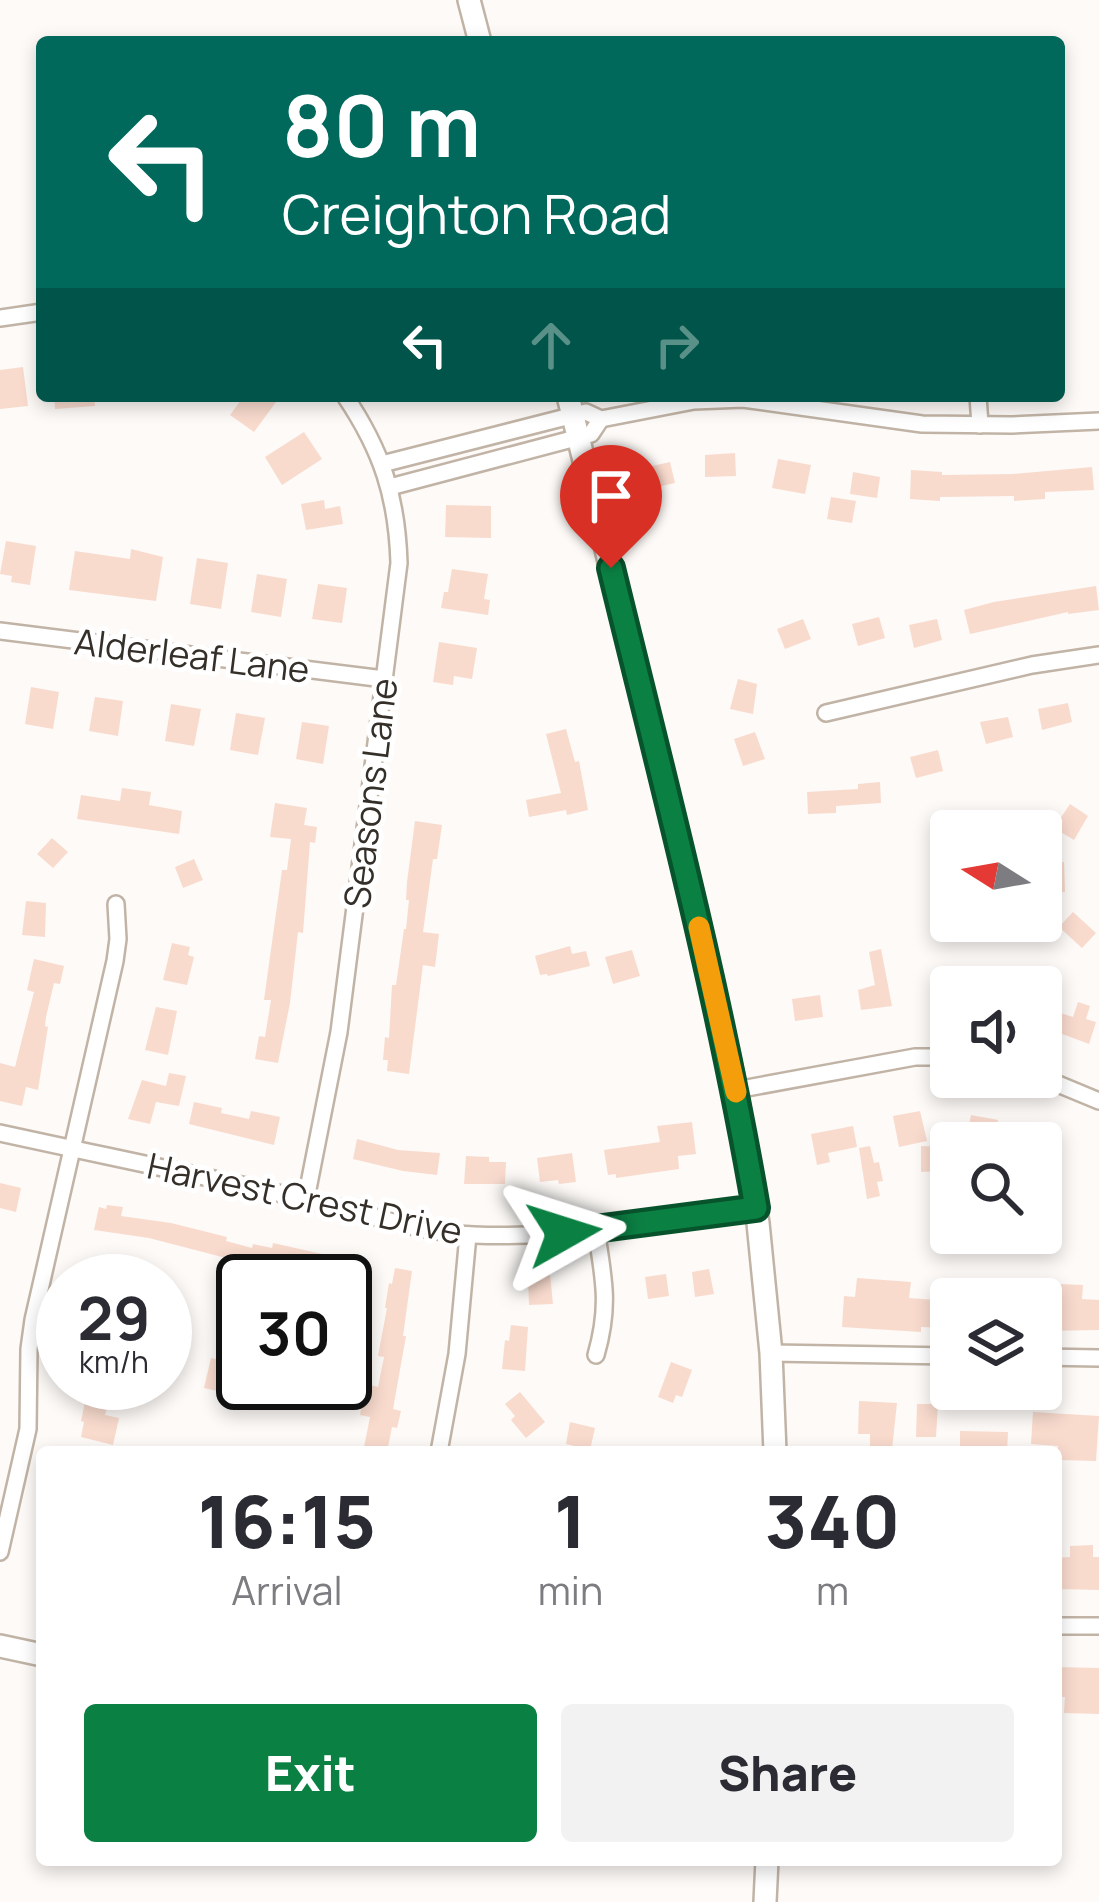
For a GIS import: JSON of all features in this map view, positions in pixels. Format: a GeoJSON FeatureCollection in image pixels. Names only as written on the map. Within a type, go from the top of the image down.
{"type":"FeatureCollection","features":[{"type":"Feature","properties":{"kind":"main road"},"geometry":{"type":"LineString","coordinates":[[470,0],[479,36]]}},
{"type":"Feature","properties":{"kind":"main road"},"geometry":{"type":"LineString","coordinates":[[573,416],[736,1090],[756,1208],[775,1446]]}},
{"type":"Feature","properties":{"kind":"main road"},"geometry":{"type":"LineString","coordinates":[[0,1646],[36,1654]]}},
{"type":"Feature","properties":{"kind":"main road"},"geometry":{"type":"LineString","coordinates":[[765,1902],[766,1866]]}},
{"type":"Feature","properties":{"kind":"street"},"geometry":{"type":"LineString","coordinates":[[0,318],[36,313]]}},
{"type":"Feature","properties":{"kind":"street","name":"Seasons Lane"},"geometry":{"type":"LineString","coordinates":[[306,1199],[339,1032],[399,563],[390,487],[377,448],[349,402]]}},
{"type":"Feature","properties":{"kind":"street"},"geometry":{"type":"LineString","coordinates":[[573,416],[591,434],[601,419],[689,402]]}},
{"type":"Feature","properties":{"kind":"street"},"geometry":{"type":"LineString","coordinates":[[763,402],[922,424],[1099,421]]}},
{"type":"Feature","properties":{"kind":"street"},"geometry":{"type":"LineString","coordinates":[[978,402],[980,425]]}},
{"type":"Feature","properties":{"kind":"street"},"geometry":{"type":"LineString","coordinates":[[382,464],[573,416]]}},
{"type":"Feature","properties":{"kind":"street"},"geometry":{"type":"LineString","coordinates":[[390,487],[573,416]]}},
{"type":"Feature","properties":{"kind":"street","name":"Alderleaf Lane"},"geometry":{"type":"LineString","coordinates":[[0,631],[385,679]]}},
{"type":"Feature","properties":{"kind":"street"},"geometry":{"type":"LineString","coordinates":[[826,713],[1032,665],[1099,655]]}},
{"type":"Feature","properties":{"kind":"street"},"geometry":{"type":"LineString","coordinates":[[0,1552],[28,1429],[33,1320],[115,961],[116,904]]}},
{"type":"Feature","properties":{"kind":"street"},"geometry":{"type":"LineString","coordinates":[[736,1090],[930,1057]]}},
{"type":"Feature","properties":{"kind":"street"},"geometry":{"type":"LineString","coordinates":[[1062,1086],[1099,1101]]}},
{"type":"Feature","properties":{"kind":"street","name":"Harvest Crest Drive"},"geometry":{"type":"LineString","coordinates":[[0,1133],[468,1235],[596,1231],[756,1208]]}},
{"type":"Feature","properties":{"kind":"street"},"geometry":{"type":"LineString","coordinates":[[596,1231],[606,1304],[596,1355]]}},
{"type":"Feature","properties":{"kind":"street"},"geometry":{"type":"LineString","coordinates":[[440,1446],[457,1354],[468,1235]]}},
{"type":"Feature","properties":{"kind":"street"},"geometry":{"type":"LineString","coordinates":[[770,1353],[930,1355]]}},
{"type":"Feature","properties":{"kind":"street"},"geometry":{"type":"LineString","coordinates":[[1062,1357],[1099,1358]]}},
{"type":"Feature","properties":{"kind":"street"},"geometry":{"type":"LineString","coordinates":[[1062,1626],[1099,1626]]}},
{"type":"Feature","properties":{"kind":"building"},"geometry":{"type":"Polygon","coordinates":[[[23,367],[28,406],[0,409],[0,370],[23,367]]]}},
{"type":"Feature","properties":{"kind":"building"},"geometry":{"type":"Polygon","coordinates":[[[54,402],[95,402],[95,406],[55,409],[54,402]]]}},
{"type":"Feature","properties":{"kind":"building"},"geometry":{"type":"Polygon","coordinates":[[[240,402],[276,402],[254,432],[230,415],[240,402]]]}},
{"type":"Feature","properties":{"kind":"building"},"geometry":{"type":"Polygon","coordinates":[[[304,432],[322,459],[282,485],[265,457],[304,432]]]}},
{"type":"Feature","properties":{"kind":"building"},"geometry":{"type":"Polygon","coordinates":[[[735,453],[736,476],[705,477],[705,455],[735,453]]]}},
{"type":"Feature","properties":{"kind":"building"},"geometry":{"type":"Polygon","coordinates":[[[778,459],[811,465],[805,494],[772,488],[778,459]]]}},
{"type":"Feature","properties":{"kind":"building"},"geometry":{"type":"Polygon","coordinates":[[[670,462],[675,483],[648,489],[643,468],[670,462]]]}},
{"type":"Feature","properties":{"kind":"building"},"geometry":{"type":"Polygon","coordinates":[[[1092,467],[1094,490],[1045,492],[1045,499],[910,499],[911,470],[942,475],[1013,474],[1092,467]]]}},
{"type":"Feature","properties":{"kind":"building"},"geometry":{"type":"Polygon","coordinates":[[[853,472],[880,477],[877,498],[850,494],[853,472]]]}},
{"type":"Feature","properties":{"kind":"building"},"geometry":{"type":"Polygon","coordinates":[[[831,497],[856,501],[852,523],[827,519],[831,497]]]}},
{"type":"Feature","properties":{"kind":"building"},"geometry":{"type":"Polygon","coordinates":[[[324,500],[325,509],[340,506],[343,524],[306,530],[301,504],[324,500]]]}},
{"type":"Feature","properties":{"kind":"building"},"geometry":{"type":"Polygon","coordinates":[[[446,505],[491,506],[491,538],[445,537],[446,505]]]}},
{"type":"Feature","properties":{"kind":"building"},"geometry":{"type":"Polygon","coordinates":[[[6,541],[36,546],[30,585],[11,582],[12,576],[0,574],[6,541]]]}},
{"type":"Feature","properties":{"kind":"building"},"geometry":{"type":"Polygon","coordinates":[[[131,549],[163,557],[156,601],[69,590],[75,551],[130,559],[131,549]]]}},
{"type":"Feature","properties":{"kind":"building"},"geometry":{"type":"Polygon","coordinates":[[[197,558],[228,563],[221,609],[190,604],[197,558]]]}},
{"type":"Feature","properties":{"kind":"building"},"geometry":{"type":"Polygon","coordinates":[[[452,569],[488,574],[484,599],[490,600],[488,615],[441,608],[452,569]]]}},
{"type":"Feature","properties":{"kind":"building"},"geometry":{"type":"Polygon","coordinates":[[[257,574],[287,579],[281,617],[251,612],[257,574]]]}},
{"type":"Feature","properties":{"kind":"building"},"geometry":{"type":"Polygon","coordinates":[[[318,584],[347,588],[342,623],[312,619],[318,584]]]}},
{"type":"Feature","properties":{"kind":"building"},"geometry":{"type":"Polygon","coordinates":[[[1096,586],[1099,610],[1068,612],[970,634],[964,610],[1096,586]]]}},
{"type":"Feature","properties":{"kind":"building"},"geometry":{"type":"Polygon","coordinates":[[[879,617],[885,638],[858,646],[852,624],[879,617]]]}},
{"type":"Feature","properties":{"kind":"building"},"geometry":{"type":"Polygon","coordinates":[[[803,619],[811,639],[785,649],[777,629],[803,619]]]}},
{"type":"Feature","properties":{"kind":"building"},"geometry":{"type":"Polygon","coordinates":[[[937,619],[942,640],[914,648],[909,625],[937,619]]]}},
{"type":"Feature","properties":{"kind":"building"},"geometry":{"type":"Polygon","coordinates":[[[439,642],[477,648],[472,679],[454,676],[453,685],[433,682],[439,642]]]}},
{"type":"Feature","properties":{"kind":"building"},"geometry":{"type":"Polygon","coordinates":[[[738,679],[757,684],[753,714],[730,709],[738,679]]]}},
{"type":"Feature","properties":{"kind":"building"},"geometry":{"type":"Polygon","coordinates":[[[31,687],[59,692],[53,729],[25,724],[31,687]]]}},
{"type":"Feature","properties":{"kind":"building"},"geometry":{"type":"Polygon","coordinates":[[[95,697],[123,701],[118,736],[89,731],[95,697]]]}},
{"type":"Feature","properties":{"kind":"building"},"geometry":{"type":"Polygon","coordinates":[[[1068,703],[1072,722],[1042,730],[1038,709],[1068,703]]]}},
{"type":"Feature","properties":{"kind":"building"},"geometry":{"type":"Polygon","coordinates":[[[171,704],[201,709],[194,746],[165,741],[171,704]]]}},
{"type":"Feature","properties":{"kind":"building"},"geometry":{"type":"Polygon","coordinates":[[[236,713],[265,718],[258,755],[230,750],[236,713]]]}},
{"type":"Feature","properties":{"kind":"building"},"geometry":{"type":"Polygon","coordinates":[[[1008,717],[1013,737],[986,744],[980,722],[1008,717]]]}},
{"type":"Feature","properties":{"kind":"building"},"geometry":{"type":"Polygon","coordinates":[[[302,722],[329,726],[323,764],[296,759],[302,722]]]}},
{"type":"Feature","properties":{"kind":"building"},"geometry":{"type":"Polygon","coordinates":[[[566,729],[575,762],[579,761],[588,810],[529,817],[526,800],[561,793],[546,734],[566,729]]]}},
{"type":"Feature","properties":{"kind":"building"},"geometry":{"type":"Polygon","coordinates":[[[755,732],[765,759],[743,766],[734,739],[755,732]]]}},
{"type":"Feature","properties":{"kind":"building"},"geometry":{"type":"Polygon","coordinates":[[[938,750],[943,771],[916,778],[910,757],[938,750]]]}},
{"type":"Feature","properties":{"kind":"building"},"geometry":{"type":"Polygon","coordinates":[[[880,782],[881,803],[836,806],[836,813],[808,814],[807,792],[858,789],[858,784],[880,782]]]}},
{"type":"Feature","properties":{"kind":"building"},"geometry":{"type":"Polygon","coordinates":[[[122,788],[151,792],[149,805],[182,811],[179,834],[77,819],[81,795],[120,801],[122,788]]]}},
{"type":"Feature","properties":{"kind":"building"},"geometry":{"type":"Polygon","coordinates":[[[275,803],[307,808],[304,825],[317,827],[315,843],[310,842],[303,933],[298,932],[278,1063],[255,1059],[259,1036],[265,1037],[271,1000],[264,1000],[282,870],[287,870],[291,839],[270,837],[275,803]]]}},
{"type":"Feature","properties":{"kind":"building"},"geometry":{"type":"Polygon","coordinates":[[[1070,804],[1088,816],[1074,840],[1062,833],[1062,816],[1070,804]]]}},
{"type":"Feature","properties":{"kind":"building"},"geometry":{"type":"Polygon","coordinates":[[[415,821],[442,825],[423,932],[439,934],[435,967],[423,965],[409,1074],[387,1071],[388,1060],[383,1060],[392,985],[396,985],[406,929],[415,821]]]}},
{"type":"Feature","properties":{"kind":"building"},"geometry":{"type":"Polygon","coordinates":[[[52,838],[68,852],[53,868],[37,854],[52,838]]]}},
{"type":"Feature","properties":{"kind":"building"},"geometry":{"type":"Polygon","coordinates":[[[194,859],[203,880],[183,888],[175,867],[194,859]]]}},
{"type":"Feature","properties":{"kind":"building"},"geometry":{"type":"Polygon","coordinates":[[[26,901],[46,903],[45,937],[22,935],[26,901]]]}},
{"type":"Feature","properties":{"kind":"building"},"geometry":{"type":"Polygon","coordinates":[[[1073,912],[1096,933],[1082,948],[1062,930],[1073,912]]]}},
{"type":"Feature","properties":{"kind":"building"},"geometry":{"type":"Polygon","coordinates":[[[172,943],[190,947],[188,955],[194,957],[187,985],[163,980],[172,943]]]}},
{"type":"Feature","properties":{"kind":"building"},"geometry":{"type":"Polygon","coordinates":[[[570,946],[572,954],[586,951],[590,966],[540,975],[535,956],[570,946]]]}},
{"type":"Feature","properties":{"kind":"building"},"geometry":{"type":"Polygon","coordinates":[[[881,949],[892,1006],[861,1010],[858,990],[875,985],[869,952],[881,949]]]}},
{"type":"Feature","properties":{"kind":"building"},"geometry":{"type":"Polygon","coordinates":[[[632,950],[640,976],[613,984],[605,957],[632,950]]]}},
{"type":"Feature","properties":{"kind":"building"},"geometry":{"type":"Polygon","coordinates":[[[34,959],[64,966],[60,984],[54,983],[46,1017],[38,1090],[26,1087],[22,1106],[0,1101],[0,1063],[15,1067],[34,992],[27,990],[34,959]]]}},
{"type":"Feature","properties":{"kind":"building"},"geometry":{"type":"Polygon","coordinates":[[[820,995],[823,1017],[795,1021],[792,999],[820,995]]]}},
{"type":"Feature","properties":{"kind":"building"},"geometry":{"type":"Polygon","coordinates":[[[1078,1002],[1090,1006],[1086,1019],[1096,1022],[1089,1044],[1062,1034],[1062,1014],[1073,1017],[1078,1002]]]}},
{"type":"Feature","properties":{"kind":"building"},"geometry":{"type":"Polygon","coordinates":[[[156,1007],[177,1011],[168,1055],[145,1050],[156,1007]]]}},
{"type":"Feature","properties":{"kind":"building"},"geometry":{"type":"Polygon","coordinates":[[[169,1073],[186,1076],[179,1106],[156,1102],[150,1124],[128,1119],[142,1080],[166,1086],[169,1073]]]}},
{"type":"Feature","properties":{"kind":"building"},"geometry":{"type":"Polygon","coordinates":[[[194,1102],[249,1119],[251,1111],[280,1117],[274,1145],[189,1124],[194,1102]]]}},
{"type":"Feature","properties":{"kind":"building"},"geometry":{"type":"Polygon","coordinates":[[[920,1111],[927,1141],[899,1147],[893,1116],[920,1111]]]}},
{"type":"Feature","properties":{"kind":"building"},"geometry":{"type":"Polygon","coordinates":[[[971,1115],[998,1120],[998,1122],[970,1122],[971,1115]]]}},
{"type":"Feature","properties":{"kind":"building"},"geometry":{"type":"Polygon","coordinates":[[[692,1122],[696,1154],[678,1156],[679,1169],[616,1178],[616,1174],[608,1175],[604,1150],[660,1142],[657,1126],[692,1122]]]}},
{"type":"Feature","properties":{"kind":"building"},"geometry":{"type":"Polygon","coordinates":[[[853,1126],[857,1147],[828,1153],[830,1162],[817,1165],[811,1134],[853,1126]]]}},
{"type":"Feature","properties":{"kind":"building"},"geometry":{"type":"Polygon","coordinates":[[[357,1139],[398,1150],[440,1153],[437,1175],[353,1159],[357,1139]]]}},
{"type":"Feature","properties":{"kind":"building"},"geometry":{"type":"Polygon","coordinates":[[[870,1146],[883,1181],[877,1182],[880,1196],[867,1199],[859,1148],[870,1146]]]}},
{"type":"Feature","properties":{"kind":"building"},"geometry":{"type":"Polygon","coordinates":[[[921,1146],[930,1146],[930,1172],[921,1172],[921,1146]]]}},
{"type":"Feature","properties":{"kind":"building"},"geometry":{"type":"Polygon","coordinates":[[[572,1153],[576,1182],[540,1182],[537,1158],[572,1153]]]}},
{"type":"Feature","properties":{"kind":"building"},"geometry":{"type":"Polygon","coordinates":[[[466,1156],[506,1162],[505,1184],[464,1184],[466,1156]]]}},
{"type":"Feature","properties":{"kind":"building"},"geometry":{"type":"Polygon","coordinates":[[[0,1183],[21,1188],[16,1212],[0,1208],[0,1183]]]}},
{"type":"Feature","properties":{"kind":"building"},"geometry":{"type":"Polygon","coordinates":[[[107,1205],[123,1207],[121,1216],[171,1223],[252,1248],[253,1244],[272,1248],[273,1243],[322,1254],[216,1255],[94,1230],[99,1207],[106,1209],[107,1205]]]}},
{"type":"Feature","properties":{"kind":"building"},"geometry":{"type":"Polygon","coordinates":[[[549,1265],[553,1304],[529,1305],[531,1266],[549,1265]]]}},
{"type":"Feature","properties":{"kind":"building"},"geometry":{"type":"Polygon","coordinates":[[[395,1268],[412,1271],[393,1409],[401,1411],[388,1446],[364,1446],[370,1417],[360,1415],[361,1410],[372,1410],[372,1386],[378,1387],[389,1283],[395,1268]]]}},
{"type":"Feature","properties":{"kind":"building"},"geometry":{"type":"Polygon","coordinates":[[[709,1269],[714,1294],[695,1297],[692,1272],[709,1269]]]}},
{"type":"Feature","properties":{"kind":"building"},"geometry":{"type":"Polygon","coordinates":[[[666,1274],[669,1296],[648,1299],[645,1277],[666,1274]]]}},
{"type":"Feature","properties":{"kind":"building"},"geometry":{"type":"Polygon","coordinates":[[[857,1278],[911,1282],[909,1298],[930,1300],[930,1327],[921,1327],[921,1332],[842,1327],[844,1296],[855,1297],[857,1278]]]}},
{"type":"Feature","properties":{"kind":"building"},"geometry":{"type":"Polygon","coordinates":[[[1062,1284],[1083,1285],[1082,1299],[1099,1300],[1099,1330],[1062,1331],[1062,1284]]]}},
{"type":"Feature","properties":{"kind":"building"},"geometry":{"type":"Polygon","coordinates":[[[511,1325],[528,1327],[525,1371],[502,1369],[511,1325]]]}},
{"type":"Feature","properties":{"kind":"building"},"geometry":{"type":"Polygon","coordinates":[[[211,1358],[216,1359],[216,1391],[204,1388],[211,1358]]]}},
{"type":"Feature","properties":{"kind":"building"},"geometry":{"type":"Polygon","coordinates":[[[671,1362],[692,1370],[682,1397],[676,1395],[673,1403],[658,1397],[671,1362]]]}},
{"type":"Feature","properties":{"kind":"building"},"geometry":{"type":"Polygon","coordinates":[[[520,1392],[545,1422],[526,1438],[505,1404],[520,1392]]]}},
{"type":"Feature","properties":{"kind":"building"},"geometry":{"type":"Polygon","coordinates":[[[859,1401],[897,1403],[892,1446],[870,1446],[870,1434],[858,1434],[859,1401]]]}},
{"type":"Feature","properties":{"kind":"building"},"geometry":{"type":"Polygon","coordinates":[[[917,1404],[930,1404],[930,1410],[938,1410],[936,1437],[916,1437],[917,1404]]]}},
{"type":"Feature","properties":{"kind":"building"},"geometry":{"type":"Polygon","coordinates":[[[83,1410],[107,1410],[105,1415],[119,1418],[113,1445],[81,1437],[83,1410]]]}},
{"type":"Feature","properties":{"kind":"building"},"geometry":{"type":"Polygon","coordinates":[[[1033,1412],[1099,1416],[1096,1461],[1062,1460],[1062,1446],[1031,1444],[1033,1412]]]}},
{"type":"Feature","properties":{"kind":"building"},"geometry":{"type":"Polygon","coordinates":[[[570,1422],[595,1428],[591,1446],[566,1444],[570,1422]]]}},
{"type":"Feature","properties":{"kind":"building"},"geometry":{"type":"Polygon","coordinates":[[[960,1431],[1008,1432],[1007,1446],[960,1446],[960,1431]]]}},
{"type":"Feature","properties":{"kind":"building"},"geometry":{"type":"Polygon","coordinates":[[[1093,1545],[1093,1557],[1099,1557],[1099,1590],[1062,1589],[1062,1558],[1070,1557],[1070,1546],[1093,1545]]]}},
{"type":"Feature","properties":{"kind":"building"},"geometry":{"type":"Polygon","coordinates":[[[1062,1667],[1099,1668],[1099,1714],[1064,1713],[1062,1667]]]}},
{"type":"Feature","properties":{"kind":"slow traffic"},"geometry":{"type":"LineString","coordinates":[[699,927],[736,1092]]}},
{"type":"Feature","properties":{"kind":"route"},"geometry":{"type":"LineString","coordinates":[[564,1233],[756,1208],[704,945],[611,568]]}}]}
